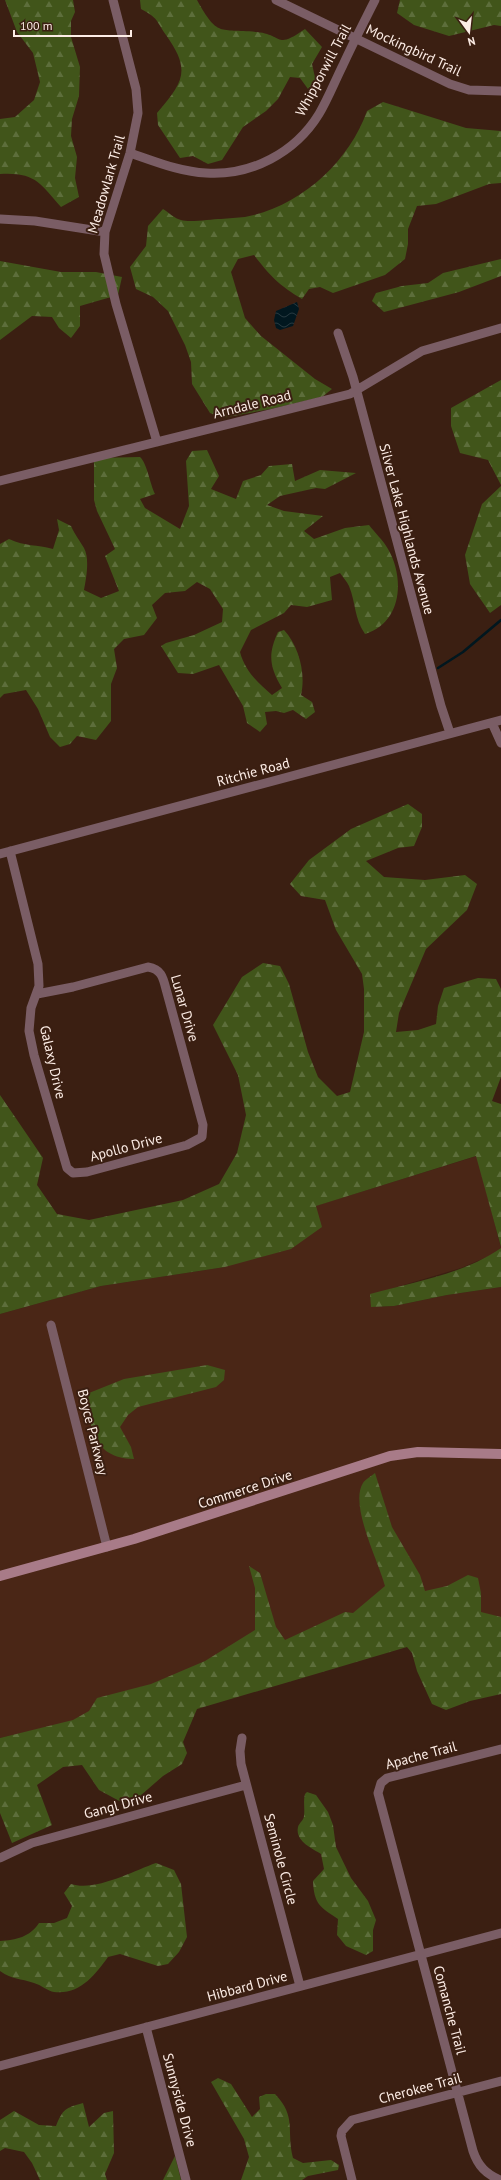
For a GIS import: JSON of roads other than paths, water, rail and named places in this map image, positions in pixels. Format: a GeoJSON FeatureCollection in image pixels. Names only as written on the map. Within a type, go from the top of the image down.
{"type":"FeatureCollection","features":[{"type":"Feature","properties":{"kind":"street","name":"Meadowlark Trail"},"geometry":{"type":"LineString","coordinates":[[113,0],[134,78],[138,101],[138,121],[130,153],[105,232],[104,254],[108,276],[157,442]]}},
{"type":"Feature","properties":{"kind":"street","name":"Mockingbird Trail"},"geometry":{"type":"LineString","coordinates":[[276,0],[450,84],[469,90],[501,90]]}},
{"type":"Feature","properties":{"kind":"street","name":"Whipporwill Trail"},"geometry":{"type":"LineString","coordinates":[[130,153],[174,167],[206,173],[236,171],[264,162],[291,146],[314,121],[375,0]]}},
{"type":"Feature","properties":{"kind":"street"},"geometry":{"type":"LineString","coordinates":[[0,219],[35,221],[105,232]]}},
{"type":"Feature","properties":{"kind":"street","name":"Arndale Road"},"geometry":{"type":"LineString","coordinates":[[0,481],[341,397],[356,391],[405,359],[422,351],[501,328]]}},
{"type":"Feature","properties":{"kind":"street","name":"Silver Lake Highlands Avenue"},"geometry":{"type":"LineString","coordinates":[[338,333],[356,391],[441,706],[450,733]]}},
{"type":"Feature","properties":{"kind":"street","name":"Ritchie Road"},"geometry":{"type":"LineString","coordinates":[[0,854],[497,721],[501,742]]}},
{"type":"Feature","properties":{"kind":"street","name":"Galaxy Drive"},"geometry":{"type":"LineString","coordinates":[[10,851],[38,964],[37,994],[31,1008],[29,1031],[63,1162]]}},
{"type":"Feature","properties":{"kind":"street","name":"Lunar Drive"},"geometry":{"type":"LineString","coordinates":[[37,994],[73,987],[148,967],[154,968],[162,974],[203,1125],[204,1132],[200,1139]]}},
{"type":"Feature","properties":{"kind":"street","name":"Apollo Drive"},"geometry":{"type":"LineString","coordinates":[[63,1162],[70,1171],[82,1173],[187,1145],[200,1139]]}},
{"type":"Feature","properties":{"kind":"street","name":"Boyce Parkway"},"geometry":{"type":"LineString","coordinates":[[51,1325],[107,1547]]}},
{"type":"Feature","properties":{"kind":"street","name":"Commerce Drive"},"geometry":{"type":"LineString","coordinates":[[0,1576],[107,1547],[390,1456],[422,1452],[501,1454]]}},
{"type":"Feature","properties":{"kind":"street","name":"Seminole Circle"},"geometry":{"type":"LineString","coordinates":[[242,1738],[240,1751],[246,1785],[300,1986]]}},
{"type":"Feature","properties":{"kind":"street","name":"Apache Trail"},"geometry":{"type":"LineString","coordinates":[[390,1836],[378,1793],[379,1786],[383,1780],[501,1748]]}},
{"type":"Feature","properties":{"kind":"street","name":"Gangl Drive"},"geometry":{"type":"LineString","coordinates":[[0,1858],[32,1844],[58,1836],[246,1785]]}},
{"type":"Feature","properties":{"kind":"street","name":"Comanche Trail"},"geometry":{"type":"LineString","coordinates":[[390,1836],[478,2163],[490,2175],[500,2180]]}},
{"type":"Feature","properties":{"kind":"street","name":"Hibbard Drive"},"geometry":{"type":"LineString","coordinates":[[0,2066],[501,1933]]}},
{"type":"Feature","properties":{"kind":"street","name":"Sunnyside Drive"},"geometry":{"type":"LineString","coordinates":[[146,2027],[186,2180]]}},
{"type":"Feature","properties":{"kind":"street","name":"Cherokee Trail"},"geometry":{"type":"LineString","coordinates":[[352,2180],[341,2136],[347,2124],[352,2120],[501,2081]]}},
{"type":"Feature","properties":{"kind":"water"},"geometry":{"type":"Polygon","coordinates":[[[297,302],[299,309],[293,326],[280,330],[276,328],[274,320],[276,311],[297,302]]]}},
{"type":"Feature","properties":{"kind":"waterway"},"geometry":{"type":"LineString","coordinates":[[438,668],[463,652],[501,620]]}}]}
